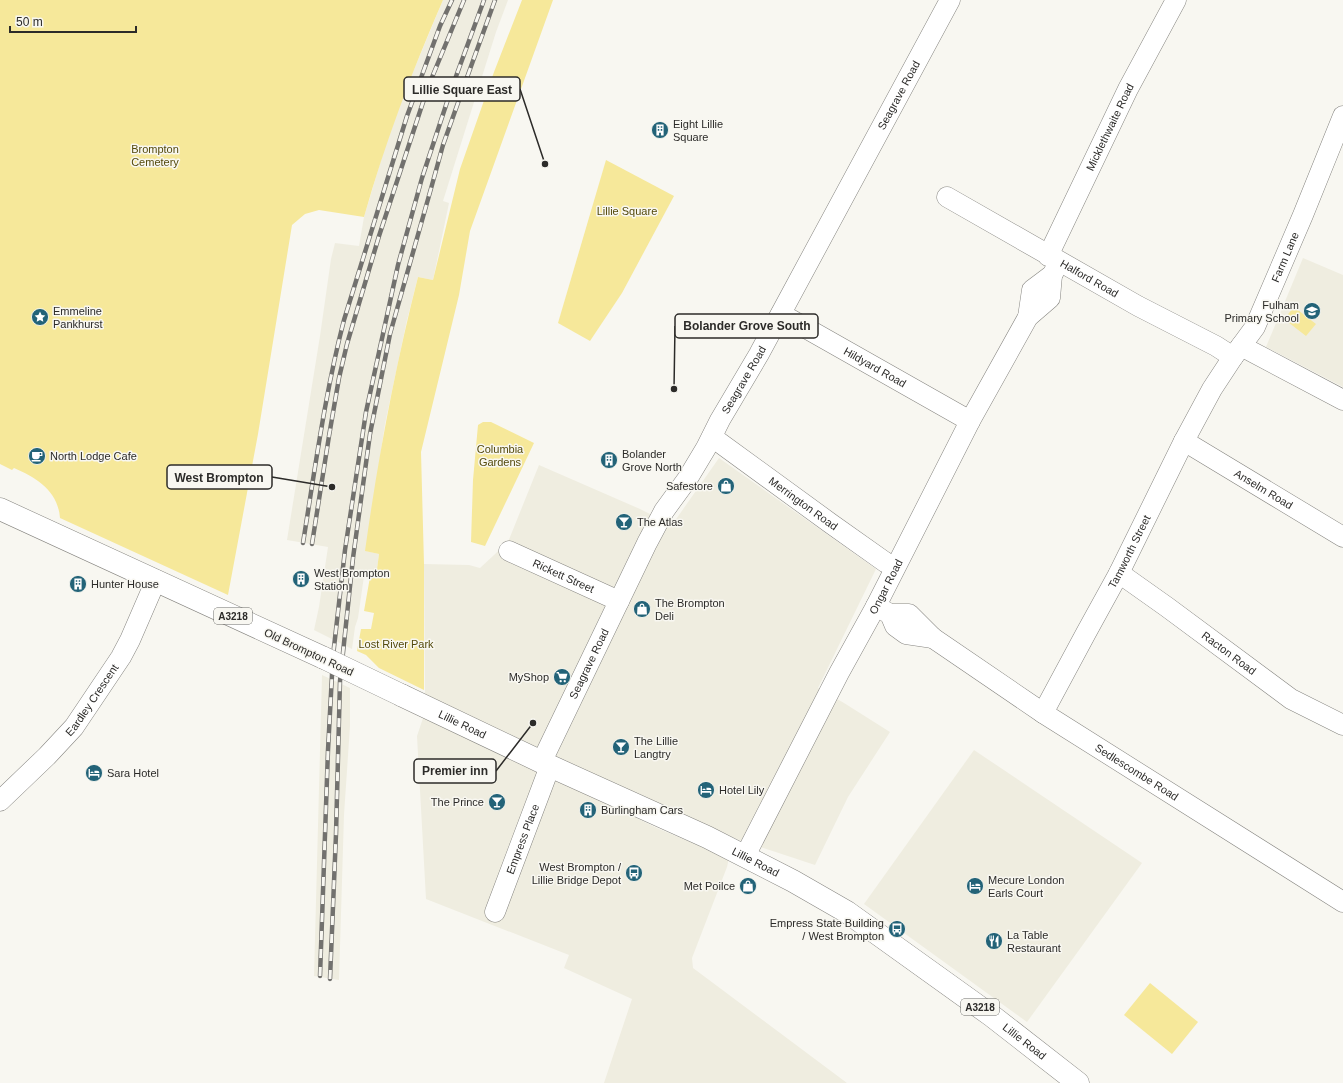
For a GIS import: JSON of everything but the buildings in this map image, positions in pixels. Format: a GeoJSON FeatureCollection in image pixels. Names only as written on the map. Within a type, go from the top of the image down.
{"type":"FeatureCollection","features":[{"type":"Feature","properties":{"kind":"main road","name":"Old Brompton Road"},"geometry":{"type":"LineString","coordinates":[[1,511],[156,580],[401,695]]}},
{"type":"Feature","properties":{"kind":"main road","name":"Lillie Road"},"geometry":{"type":"LineString","coordinates":[[401,695],[707,837],[793,881],[847,912],[992,1016],[1078,1083]]}},
{"type":"Feature","properties":{"kind":"street","name":"Seagrave Road"},"geometry":{"type":"LineString","coordinates":[[546,763],[619,601],[664,511],[688,478],[759,354],[950,0]]}},
{"type":"Feature","properties":{"kind":"street","name":"Micklethwaite Road"},"geometry":{"type":"LineString","coordinates":[[1053,264],[1128,90],[1176,0]]}},
{"type":"Feature","properties":{"kind":"street","name":"Farm Lane"},"geometry":{"type":"LineString","coordinates":[[1212,389],[1255,327],[1343,116]]}},
{"type":"Feature","properties":{"kind":"street","name":"Halford Road"},"geometry":{"type":"LineString","coordinates":[[947,197],[1053,264],[1216,346],[1237,351],[1343,400]]}},
{"type":"Feature","properties":{"kind":"street","name":"Ongar Road"},"geometry":{"type":"LineString","coordinates":[[745,856],[839,673],[883,610],[895,568],[970,421],[1028,317],[1050,298],[1053,264]]}},
{"type":"Feature","properties":{"kind":"street","name":"Hildyard Road"},"geometry":{"type":"LineString","coordinates":[[780,314],[970,421]]}},
{"type":"Feature","properties":{"kind":"street","name":"Tamworth Street"},"geometry":{"type":"LineString","coordinates":[[1044,713],[1119,573],[1184,441],[1212,389]]}},
{"type":"Feature","properties":{"kind":"street","name":"Merrington Road"},"geometry":{"type":"LineString","coordinates":[[712,437],[848,536],[895,568]]}},
{"type":"Feature","properties":{"kind":"street","name":"Anselm Road"},"geometry":{"type":"LineString","coordinates":[[1184,441],[1343,537]]}},
{"type":"Feature","properties":{"kind":"street","name":"Rickett Street"},"geometry":{"type":"LineString","coordinates":[[509,551],[619,601]]}},
{"type":"Feature","properties":{"kind":"street","name":"Racton Road"},"geometry":{"type":"LineString","coordinates":[[1119,573],[1291,700],[1343,725]]}},
{"type":"Feature","properties":{"kind":"street","name":"Eardley Crescent"},"geometry":{"type":"LineString","coordinates":[[0,801],[47,756],[74,727],[130,640],[156,580]]}},
{"type":"Feature","properties":{"kind":"street","name":"Sedlescombe Road"},"geometry":{"type":"LineString","coordinates":[[883,610],[895,626],[906,634],[933,638],[1044,713],[1343,902]]}},
{"type":"Feature","properties":{"kind":"street","name":"Empress Place"},"geometry":{"type":"LineString","coordinates":[[495,912],[546,763]]}},
{"type":"Feature","properties":{"kind":"shaded area"},"geometry":{"type":"Polygon","coordinates":[[[443,0],[508,0],[496,32],[443,201],[449,203],[433,280],[418,277],[407,320],[385,424],[366,551],[379,554],[376,578],[364,576],[352,649],[314,630],[328,547],[287,540],[331,259],[335,243],[359,246],[364,217],[387,140],[403,96],[443,0]]]}},
{"type":"Feature","properties":{"kind":"shaded area","name":"Fulham Primary School"},"geometry":{"type":"Polygon","coordinates":[[[1303,258],[1343,275],[1343,387],[1266,347],[1303,258]]]}},
{"type":"Feature","properties":{"kind":"shaded area"},"geometry":{"type":"Polygon","coordinates":[[[719,458],[876,569],[818,688],[890,732],[848,797],[815,865],[739,840],[537,749],[425,695],[424,564],[469,565],[480,568],[508,542],[539,465],[640,509],[672,525],[719,458]]]}},
{"type":"Feature","properties":{"kind":"shaded area"},"geometry":{"type":"Polygon","coordinates":[[[322,675],[350,688],[350,726],[344,815],[339,980],[314,976],[322,675]]]}},
{"type":"Feature","properties":{"kind":"shaded area"},"geometry":{"type":"Polygon","coordinates":[[[424,715],[659,829],[729,858],[727,867],[692,958],[693,968],[847,1083],[604,1083],[632,999],[564,968],[569,955],[426,899],[417,736],[424,715]]]}},
{"type":"Feature","properties":{"kind":"shaded area"},"geometry":{"type":"Polygon","coordinates":[[[974,750],[1142,863],[1027,1022],[864,904],[974,750]]]}},
{"type":"Feature","properties":{"kind":"green space","name":"Brompton Cemetery"},"geometry":{"type":"Polygon","coordinates":[[[0,0],[443,0],[400,107],[364,217],[319,210],[305,214],[292,225],[258,434],[228,595],[60,518],[55,500],[45,487],[31,476],[14,468],[12,470],[0,464],[0,0]]]}},
{"type":"Feature","properties":{"kind":"green space","name":"Lost River Park"},"geometry":{"type":"Polygon","coordinates":[[[522,0],[553,0],[470,231],[459,295],[421,452],[424,564],[424,690],[379,668],[366,655],[357,651],[361,629],[371,629],[374,613],[364,611],[370,577],[376,577],[379,554],[365,551],[388,413],[418,277],[433,280],[460,169],[494,72],[522,0]]]}},
{"type":"Feature","properties":{"kind":"green space","name":"Lillie Square"},"geometry":{"type":"Polygon","coordinates":[[[606,160],[674,196],[622,293],[590,341],[558,323],[606,160]]]}},
{"type":"Feature","properties":{"kind":"green space"},"geometry":{"type":"Polygon","coordinates":[[[1294,307],[1316,324],[1306,336],[1284,319],[1294,307]]]}},
{"type":"Feature","properties":{"kind":"green space","name":"Columbia Gardens"},"geometry":{"type":"Polygon","coordinates":[[[483,422],[491,422],[534,443],[485,546],[471,542],[473,480],[478,425],[483,422]]]}},
{"type":"Feature","properties":{"kind":"green space"},"geometry":{"type":"Polygon","coordinates":[[[1150,983],[1198,1022],[1172,1054],[1124,1015],[1150,983]]]}},
{"type":"Feature","properties":{"kind":"railway"},"geometry":{"type":"LineString","coordinates":[[303,543],[331,375],[344,320],[407,116],[440,26],[452,0]]}},
{"type":"Feature","properties":{"kind":"railway"},"geometry":{"type":"LineString","coordinates":[[312,544],[339,378],[347,344],[379,236],[428,87],[464,0]]}},
{"type":"Feature","properties":{"kind":"railway"},"geometry":{"type":"LineString","coordinates":[[320,976],[333,656],[345,550],[366,412],[398,265],[422,178],[451,90],[484,0]]}},
{"type":"Feature","properties":{"kind":"railway"},"geometry":{"type":"LineString","coordinates":[[330,979],[340,681],[353,558],[370,434],[390,334],[443,145],[495,0]]}},
{"type":"Feature","properties":{"kind":"place","name":"Eight Lillie Square"},"geometry":{"type":"Point","coordinates":[660,130]}},
{"type":"Feature","properties":{"kind":"place","name":"Lillie Square East"},"geometry":{"type":"Point","coordinates":[545,164]}},
{"type":"Feature","properties":{"kind":"place","name":"Fulham Primary School"},"geometry":{"type":"Point","coordinates":[1312,311]}},
{"type":"Feature","properties":{"kind":"place","name":"Emmeline Pankhurst"},"geometry":{"type":"Point","coordinates":[40,317]}},
{"type":"Feature","properties":{"kind":"place","name":"Bolander Grove South"},"geometry":{"type":"Point","coordinates":[674,389]}},
{"type":"Feature","properties":{"kind":"place","name":"North Lodge Cafe"},"geometry":{"type":"Point","coordinates":[37,456]}},
{"type":"Feature","properties":{"kind":"place","name":"Bolander Grove North"},"geometry":{"type":"Point","coordinates":[609,460]}},
{"type":"Feature","properties":{"kind":"place","name":"Safestore"},"geometry":{"type":"Point","coordinates":[726,486]}},
{"type":"Feature","properties":{"kind":"place","name":"West Brompton"},"geometry":{"type":"Point","coordinates":[332,487]}},
{"type":"Feature","properties":{"kind":"place","name":"The Atlas"},"geometry":{"type":"Point","coordinates":[624,522]}},
{"type":"Feature","properties":{"kind":"place","name":"West Brompton Station"},"geometry":{"type":"Point","coordinates":[301,579]}},
{"type":"Feature","properties":{"kind":"place","name":"Hunter House"},"geometry":{"type":"Point","coordinates":[78,584]}},
{"type":"Feature","properties":{"kind":"place","name":"The Brompton Deli"},"geometry":{"type":"Point","coordinates":[642,609]}},
{"type":"Feature","properties":{"kind":"place","name":"MyShop"},"geometry":{"type":"Point","coordinates":[562,677]}},
{"type":"Feature","properties":{"kind":"place","name":"Premier inn"},"geometry":{"type":"Point","coordinates":[533,723]}},
{"type":"Feature","properties":{"kind":"place","name":"The Lillie Langtry"},"geometry":{"type":"Point","coordinates":[621,747]}},
{"type":"Feature","properties":{"kind":"place","name":"Sara Hotel"},"geometry":{"type":"Point","coordinates":[94,773]}},
{"type":"Feature","properties":{"kind":"place","name":"Hotel Lily"},"geometry":{"type":"Point","coordinates":[706,790]}},
{"type":"Feature","properties":{"kind":"place","name":"The Prince"},"geometry":{"type":"Point","coordinates":[497,802]}},
{"type":"Feature","properties":{"kind":"place","name":"Burlingham Cars"},"geometry":{"type":"Point","coordinates":[588,810]}},
{"type":"Feature","properties":{"kind":"place","name":"West Brompton / Lillie Bridge Depot"},"geometry":{"type":"Point","coordinates":[634,873]}},
{"type":"Feature","properties":{"kind":"place","name":"Met Poilce"},"geometry":{"type":"Point","coordinates":[748,886]}},
{"type":"Feature","properties":{"kind":"place","name":"Mecure London Earls Court"},"geometry":{"type":"Point","coordinates":[975,886]}},
{"type":"Feature","properties":{"kind":"place","name":"Empress State Building / West Brompton"},"geometry":{"type":"Point","coordinates":[897,929]}},
{"type":"Feature","properties":{"kind":"place","name":"La Table Restaurant"},"geometry":{"type":"Point","coordinates":[994,941]}}]}
